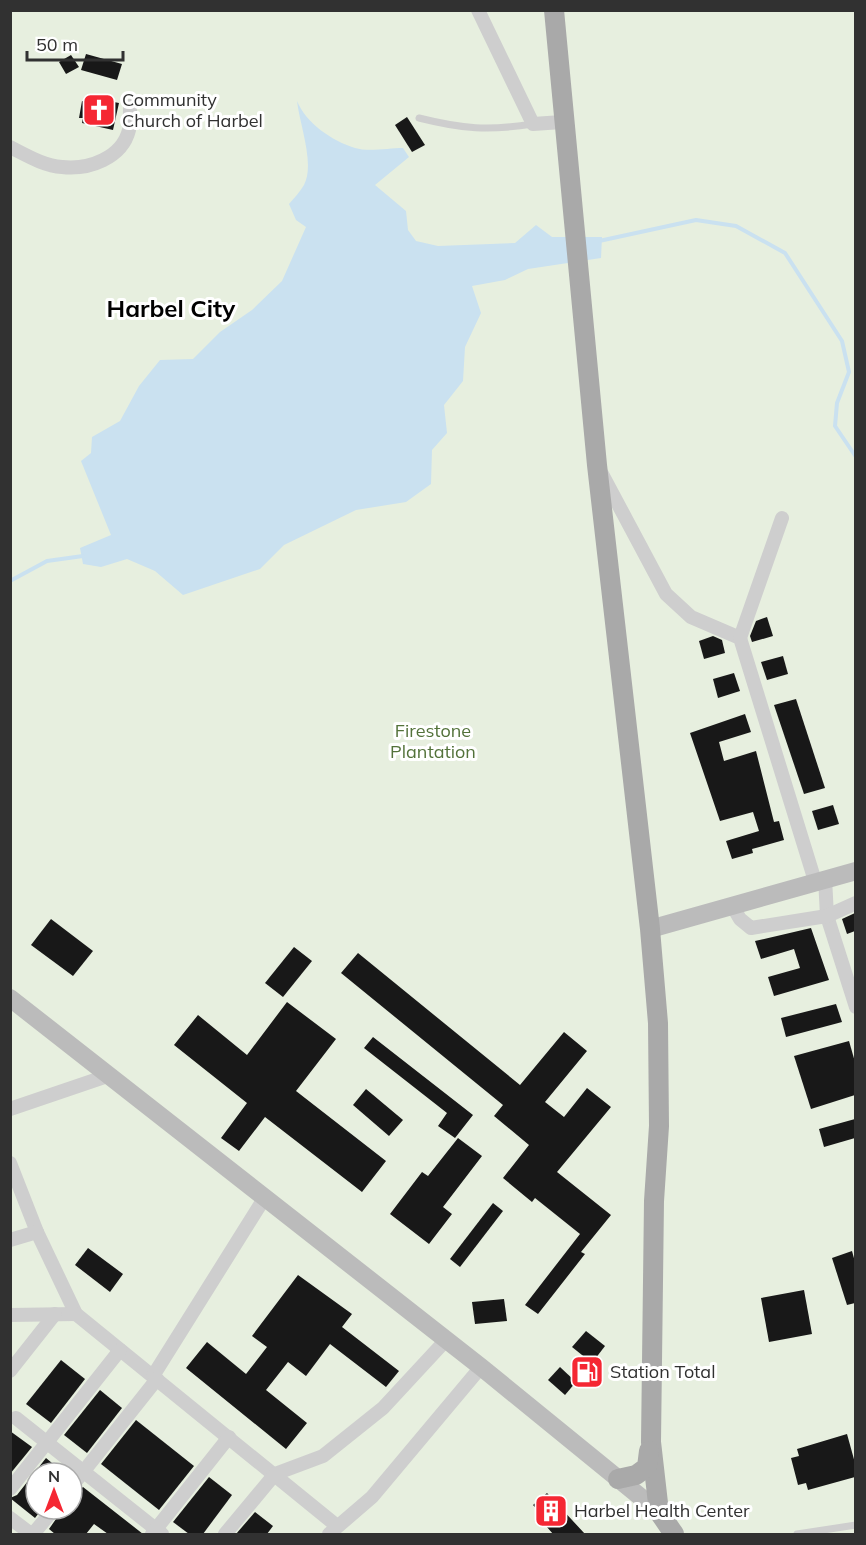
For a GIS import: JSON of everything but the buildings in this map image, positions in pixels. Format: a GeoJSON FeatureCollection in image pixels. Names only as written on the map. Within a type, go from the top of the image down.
{"type":"FeatureCollection","features":[{"type":"Feature","properties":{"kind":"main road"},"geometry":{"type":"LineString","coordinates":[[554,10],[562,122],[576,238],[576,266],[650,928],[658,1023],[659,1125],[654,1202],[651,1442],[659,1512]]}},
{"type":"Feature","properties":{"kind":"main road"},"geometry":{"type":"LineString","coordinates":[[650,928],[733,907],[855,871]]}},
{"type":"Feature","properties":{"kind":"main road"},"geometry":{"type":"LineString","coordinates":[[10,998],[480,1367],[659,1512],[674,1534]]}},
{"type":"Feature","properties":{"kind":"main road"},"geometry":{"type":"LineString","coordinates":[[618,1479],[636,1475],[647,1467],[651,1442]]}},
{"type":"Feature","properties":{"kind":"street"},"geometry":{"type":"LineString","coordinates":[[478,10],[533,124],[562,122]]}},
{"type":"Feature","properties":{"kind":"street"},"geometry":{"type":"LineString","coordinates":[[10,147],[32,158],[61,167],[86,167],[110,157],[121,148],[129,130],[130,106]]}},
{"type":"Feature","properties":{"kind":"street"},"geometry":{"type":"LineString","coordinates":[[597,465],[666,594],[691,618],[740,638]]}},
{"type":"Feature","properties":{"kind":"street"},"geometry":{"type":"LineString","coordinates":[[782,518],[740,638],[820,880],[827,916],[855,1007]]}},
{"type":"Feature","properties":{"kind":"street"},"geometry":{"type":"LineString","coordinates":[[733,907],[740,919],[751,928],[827,916],[855,903]]}},
{"type":"Feature","properties":{"kind":"street"},"geometry":{"type":"LineString","coordinates":[[10,1109],[110,1075]]}},
{"type":"Feature","properties":{"kind":"street"},"geometry":{"type":"LineString","coordinates":[[10,1163],[13,1180],[76,1314],[275,1474],[333,1530],[372,1497],[480,1367]]}},
{"type":"Feature","properties":{"kind":"street"},"geometry":{"type":"LineString","coordinates":[[229,1437],[157,1533],[84,1471],[155,1378],[265,1197]]}},
{"type":"Feature","properties":{"kind":"street"},"geometry":{"type":"LineString","coordinates":[[10,1240],[37,1232]]}},
{"type":"Feature","properties":{"kind":"street"},"geometry":{"type":"LineString","coordinates":[[10,1371],[55,1314]]}},
{"type":"Feature","properties":{"kind":"street"},"geometry":{"type":"LineString","coordinates":[[10,1315],[76,1314]]}},
{"type":"Feature","properties":{"kind":"street"},"geometry":{"type":"LineString","coordinates":[[225,1534],[275,1474],[323,1456],[383,1408],[446,1340]]}},
{"type":"Feature","properties":{"kind":"street"},"geometry":{"type":"LineString","coordinates":[[10,1348],[21,1358]]}},
{"type":"Feature","properties":{"kind":"street"},"geometry":{"type":"LineString","coordinates":[[10,1489],[120,1350]]}},
{"type":"Feature","properties":{"kind":"street"},"geometry":{"type":"LineString","coordinates":[[16,1418],[71,1461]]}},
{"type":"Feature","properties":{"kind":"street"},"geometry":{"type":"LineString","coordinates":[[10,1518],[32,1534],[43,1521]]}},
{"type":"Feature","properties":{"kind":"lane"},"geometry":{"type":"LineString","coordinates":[[419,118],[460,129],[506,128],[533,124]]}},
{"type":"Feature","properties":{"kind":"lane"},"geometry":{"type":"LineString","coordinates":[[797,1534],[855,1525]]}},
{"type":"Feature","properties":{"kind":"green space","name":"Firestone Plantation"},"geometry":{"type":"Polygon","coordinates":[[[10,11],[855,11],[855,1534],[11,1534],[10,11]]]}},
{"type":"Feature","properties":{"kind":"water"},"geometry":{"type":"Polygon","coordinates":[[[297,101],[313,124],[346,145],[366,150],[403,148],[409,157],[375,185],[406,211],[408,230],[416,241],[438,246],[515,243],[536,225],[552,237],[602,237],[601,258],[528,269],[505,280],[472,286],[481,313],[465,347],[463,381],[444,405],[447,433],[432,450],[431,484],[406,502],[356,510],[284,545],[260,569],[183,595],[155,571],[127,559],[101,567],[83,564],[80,548],[111,535],[81,461],[91,453],[92,437],[120,421],[139,386],[160,360],[193,359],[220,332],[252,310],[282,281],[306,227],[296,220],[289,204],[304,185],[308,167],[306,144],[297,101]]]}},
{"type":"Feature","properties":{"kind":"waterway"},"geometry":{"type":"LineString","coordinates":[[599,241],[696,220],[736,226],[785,253],[842,341],[849,372],[837,403],[835,426],[856,457]]}},
{"type":"Feature","properties":{"kind":"waterway"},"geometry":{"type":"LineString","coordinates":[[10,581],[47,561],[83,556]]}},
{"type":"Feature","properties":{"kind":"place","name":"Community Church of Harbel"},"geometry":{"type":"Point","coordinates":[99,110]}},
{"type":"Feature","properties":{"kind":"place","name":"Station Total"},"geometry":{"type":"Point","coordinates":[587,1372]}},
{"type":"Feature","properties":{"kind":"place","name":"Harbel Health Center"},"geometry":{"type":"Point","coordinates":[551,1511]}},
{"type":"Feature","properties":{"kind":"district","name":"Harbel City"},"geometry":{"type":"Point","coordinates":[171,309]}}]}
